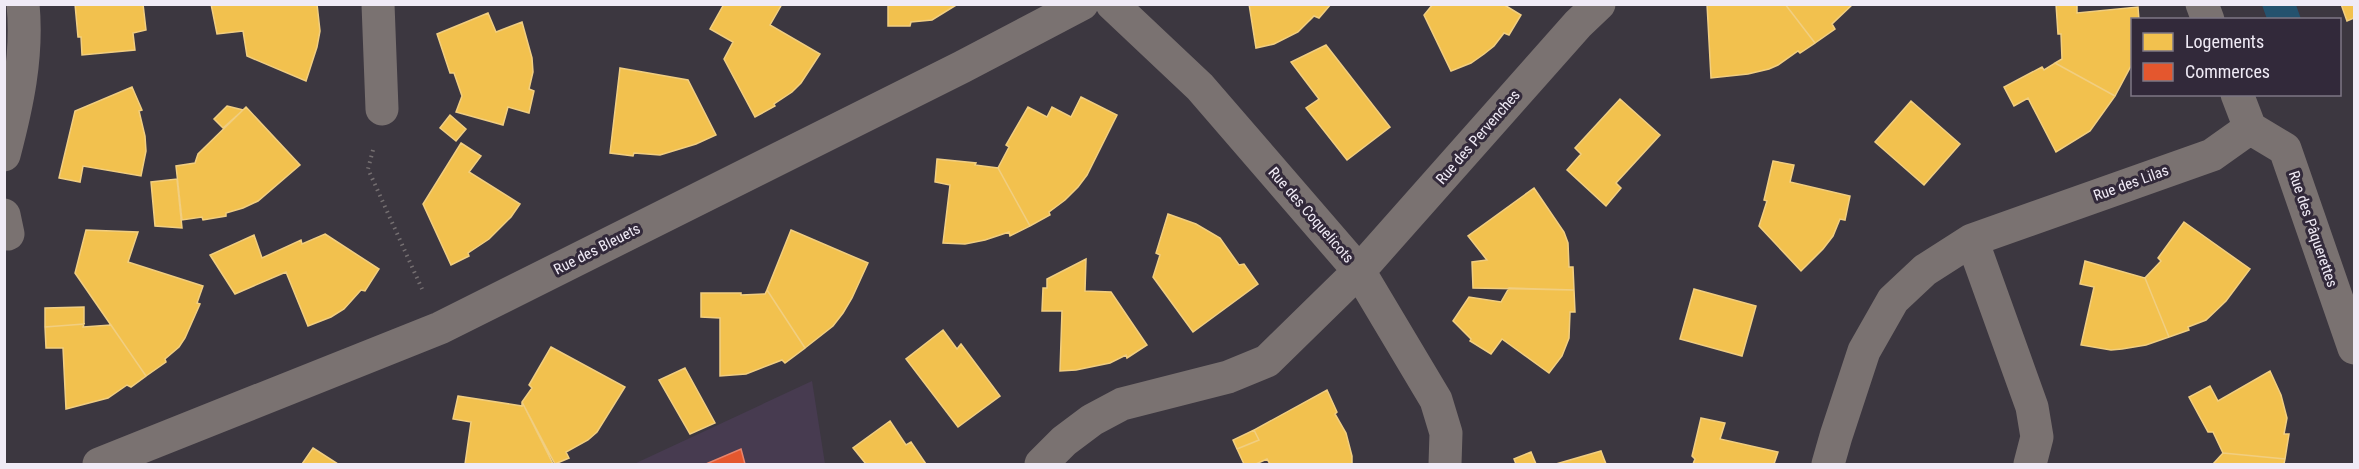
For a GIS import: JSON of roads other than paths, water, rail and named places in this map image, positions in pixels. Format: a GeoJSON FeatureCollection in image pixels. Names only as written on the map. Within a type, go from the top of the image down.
{"type":"FeatureCollection","features":[{"type":"Feature","properties":{"kind":"street"},"geometry":{"type":"LineString","coordinates":[[4,155],[20,98],[25,21],[23,4]]}},
{"type":"Feature","properties":{"kind":"street"},"geometry":{"type":"LineString","coordinates":[[378,4],[382,109]]}},
{"type":"Feature","properties":{"kind":"street","name":"Rue des Bleuets"},"geometry":{"type":"LineString","coordinates":[[99,465],[440,328],[962,67],[1082,4]]}},
{"type":"Feature","properties":{"kind":"street","name":"Rue des Coquelicots"},"geometry":{"type":"LineString","coordinates":[[1112,4],[1200,87],[1359,272],[1436,400],[1446,433],[1445,465]]}},
{"type":"Feature","properties":{"kind":"street","name":"Rue des Pervenches"},"geometry":{"type":"LineString","coordinates":[[1041,465],[1064,441],[1122,404],[1228,377],[1267,360],[1359,272],[1578,24],[1599,4]]}},
{"type":"Feature","properties":{"kind":"street"},"geometry":{"type":"LineString","coordinates":[[2238,96],[2250,128]]}},
{"type":"Feature","properties":{"kind":"street","name":"Rue des Lilas"},"geometry":{"type":"LineString","coordinates":[[1828,465],[1864,351],[1893,300],[1925,270],[1972,240],[2212,155],[2250,128]]}},
{"type":"Feature","properties":{"kind":"street","name":"Rue des Pâquerettes"},"geometry":{"type":"LineString","coordinates":[[2250,128],[2285,148],[2355,348]]}},
{"type":"Feature","properties":{"kind":"street"},"geometry":{"type":"LineString","coordinates":[[1972,240],[2032,407],[2037,437],[2030,465]]}},
{"type":"Feature","properties":{"kind":"water"},"geometry":{"type":"Polygon","coordinates":[[[2262,5],[2296,5],[2301,18],[2267,18],[2262,5]]]}}]}
